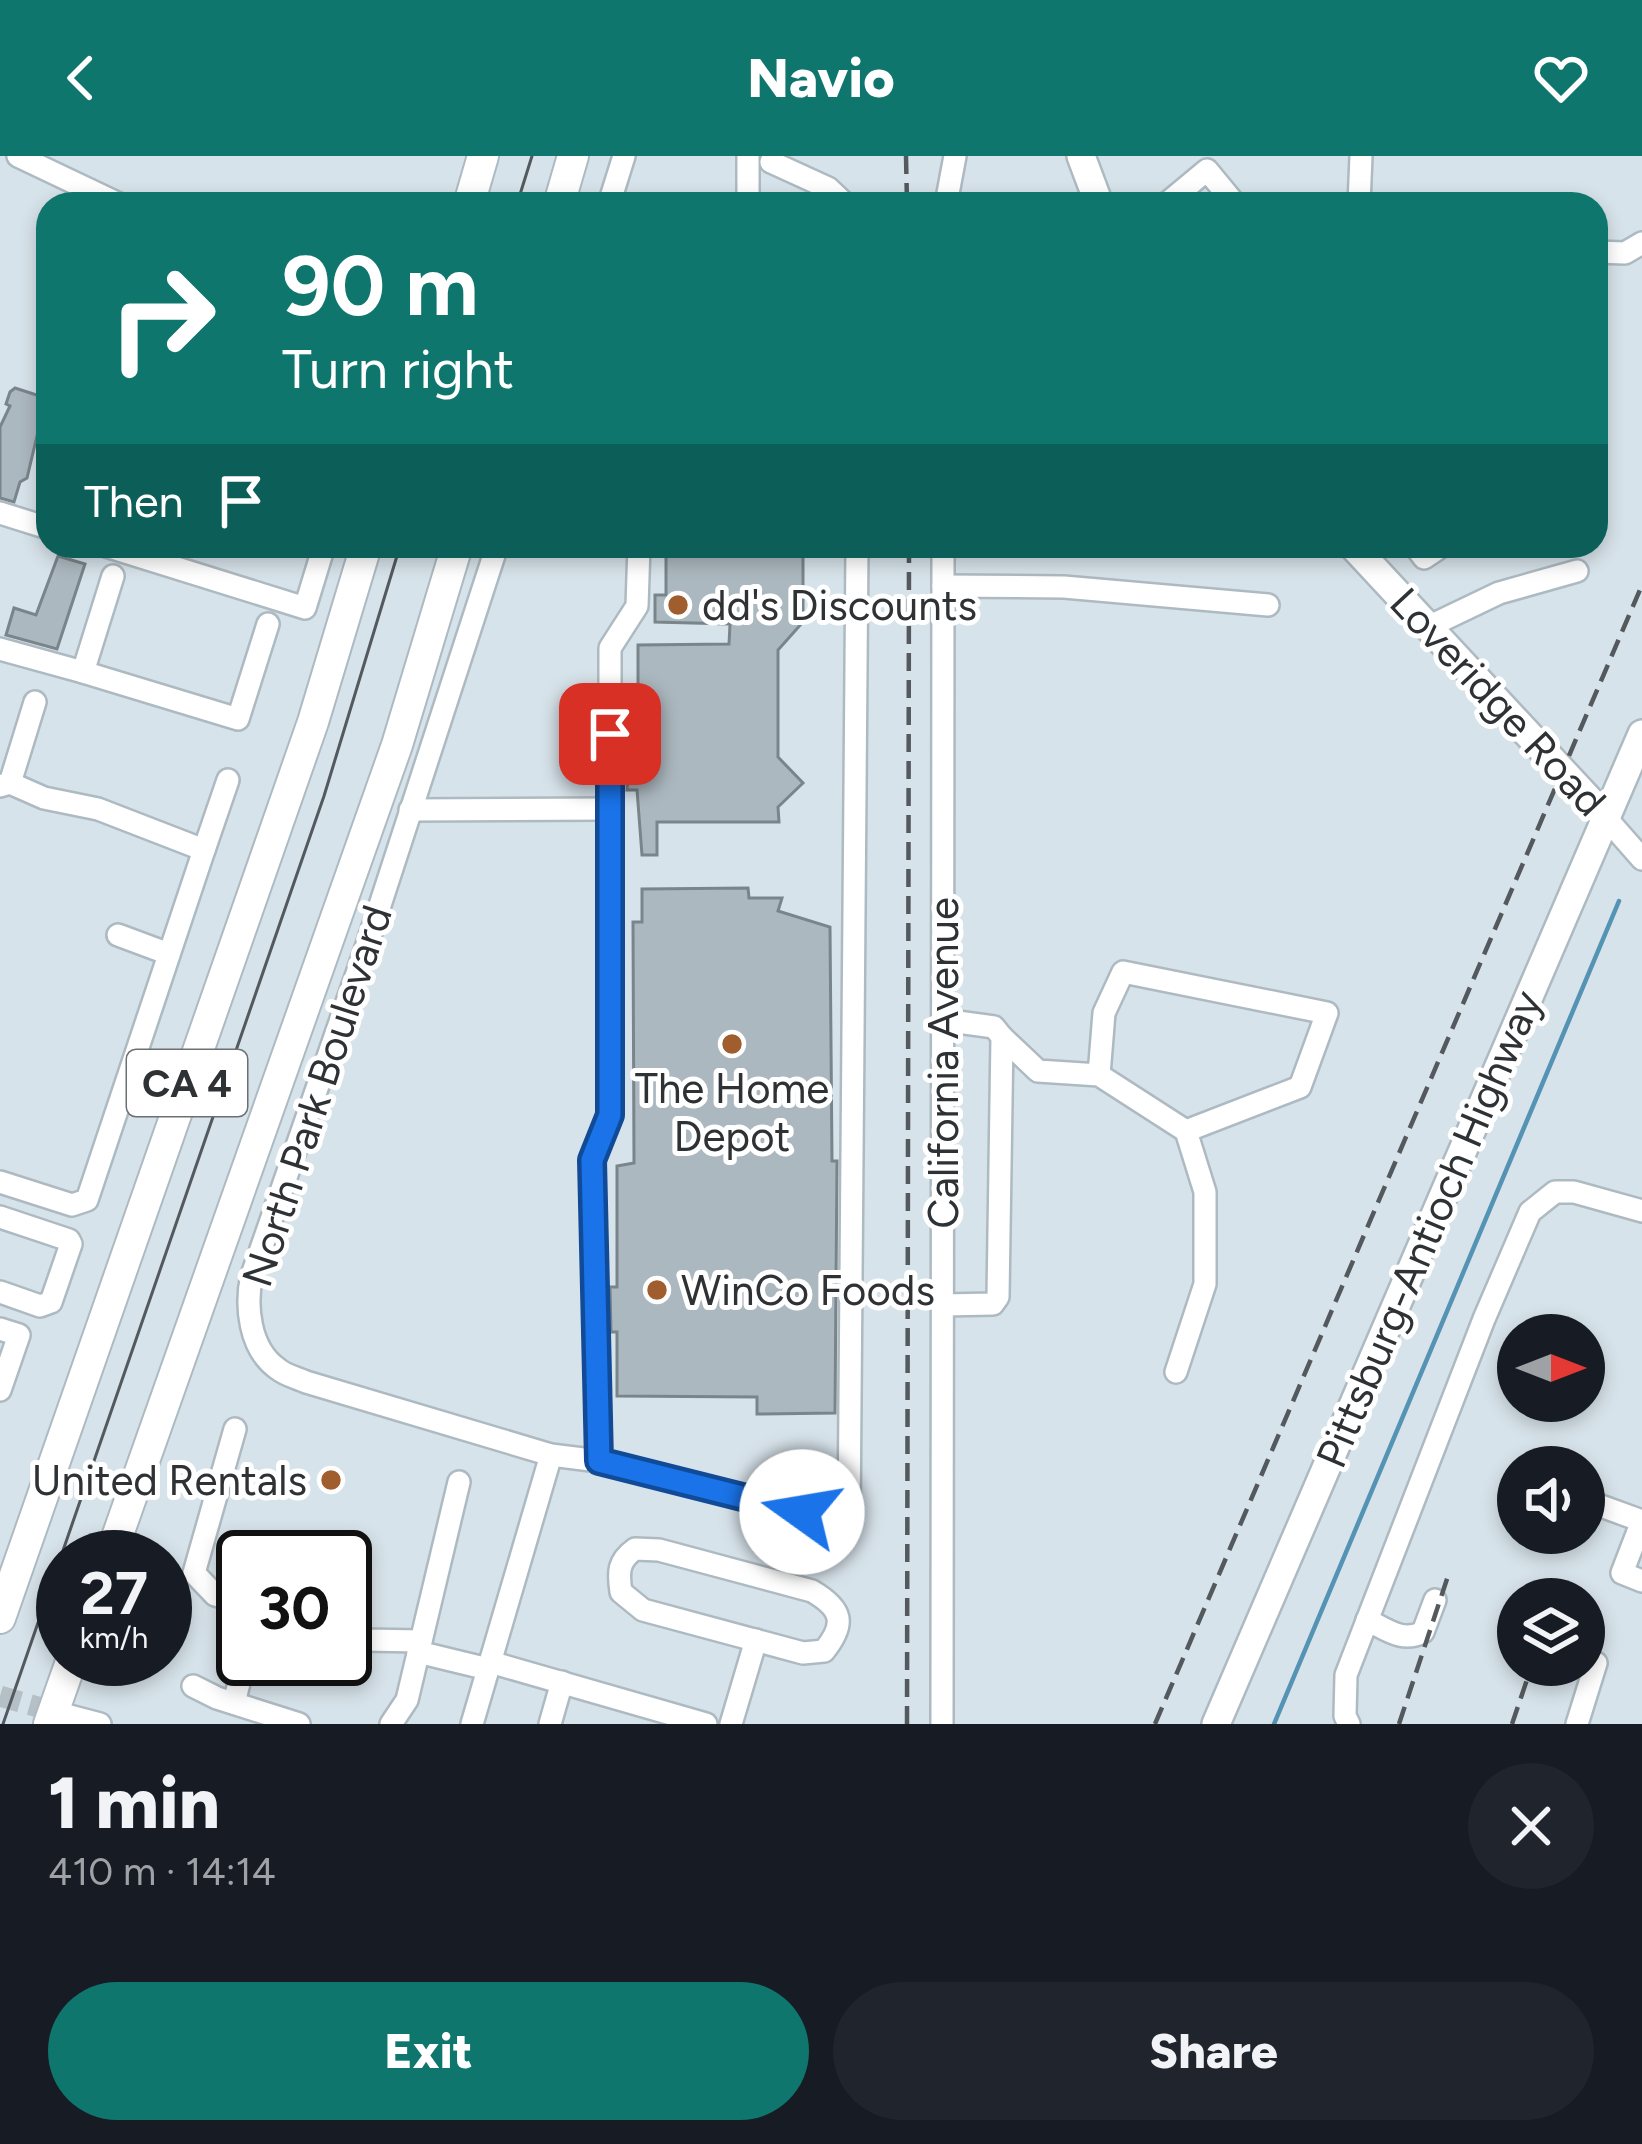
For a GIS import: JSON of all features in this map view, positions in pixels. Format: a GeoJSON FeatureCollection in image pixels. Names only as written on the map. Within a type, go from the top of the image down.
{"type":"FeatureCollection","features":[{"type":"Feature","properties":{"kind":"highway"},"geometry":{"type":"LineString","coordinates":[[453,192],[463,156]]}},
{"type":"Feature","properties":{"kind":"highway"},"geometry":{"type":"LineString","coordinates":[[472,192],[483,156]]}},
{"type":"Feature","properties":{"kind":"highway"},"geometry":{"type":"LineString","coordinates":[[562,192],[573,156]]}},
{"type":"Feature","properties":{"kind":"highway","name":"CA 4"},"geometry":{"type":"LineString","coordinates":[[0,1618],[313,722],[362,558]]}},
{"type":"Feature","properties":{"kind":"highway","name":"CA 4"},"geometry":{"type":"LineString","coordinates":[[120,1530],[397,745],[453,558]]}},
{"type":"Feature","properties":{"kind":"highway"},"geometry":{"type":"LineString","coordinates":[[55,1719],[64,1686]]}},
{"type":"Feature","properties":{"kind":"main road"},"geometry":{"type":"LineString","coordinates":[[1081,156],[1094,192]]}},
{"type":"Feature","properties":{"kind":"main road","name":"Loveridge Road"},"geometry":{"type":"LineString","coordinates":[[1363,558],[1606,818]]}},
{"type":"Feature","properties":{"kind":"main road","name":"Pittsburg-Antioch Highway"},"geometry":{"type":"LineString","coordinates":[[1216,1724],[1642,734]]}},
{"type":"Feature","properties":{"kind":"street"},"geometry":{"type":"LineString","coordinates":[[18,156],[94,192]]}},
{"type":"Feature","properties":{"kind":"street"},"geometry":{"type":"LineString","coordinates":[[613,192],[624,156]]}},
{"type":"Feature","properties":{"kind":"street"},"geometry":{"type":"LineString","coordinates":[[948,192],[955,156]]}},
{"type":"Feature","properties":{"kind":"street"},"geometry":{"type":"LineString","coordinates":[[1360,192],[1361,156]]}},
{"type":"Feature","properties":{"kind":"street"},"geometry":{"type":"LineString","coordinates":[[751,192],[760,158],[832,192]]}},
{"type":"Feature","properties":{"kind":"street"},"geometry":{"type":"LineString","coordinates":[[1180,192],[1207,170],[1224,192]]}},
{"type":"Feature","properties":{"kind":"street"},"geometry":{"type":"LineString","coordinates":[[1608,252],[1625,253],[1642,243]]}},
{"type":"Feature","properties":{"kind":"street"},"geometry":{"type":"LineString","coordinates":[[0,513],[36,524]]}},
{"type":"Feature","properties":{"kind":"street"},"geometry":{"type":"LineString","coordinates":[[145,558],[305,608],[320,558]]}},
{"type":"Feature","properties":{"kind":"street","name":"North Park Boulevard"},"geometry":{"type":"LineString","coordinates":[[493,558],[252,1275],[250,1321],[265,1356],[277,1369],[306,1382],[550,1455],[599,1461],[849,1522],[856,558]]}},
{"type":"Feature","properties":{"kind":"street"},"geometry":{"type":"LineString","coordinates":[[599,1461],[592,1160],[610,1115],[610,648],[637,606],[639,558]]}},
{"type":"Feature","properties":{"kind":"street","name":"California Avenue"},"geometry":{"type":"LineString","coordinates":[[942,1724],[943,558]]}},
{"type":"Feature","properties":{"kind":"street"},"geometry":{"type":"LineString","coordinates":[[1428,627],[1499,593],[1577,571]]}},
{"type":"Feature","properties":{"kind":"street"},"geometry":{"type":"LineString","coordinates":[[83,672],[113,576]]}},
{"type":"Feature","properties":{"kind":"street"},"geometry":{"type":"LineString","coordinates":[[943,586],[1064,587],[1268,605]]}},
{"type":"Feature","properties":{"kind":"street"},"geometry":{"type":"LineString","coordinates":[[0,649],[238,719],[268,624]]}},
{"type":"Feature","properties":{"kind":"street"},"geometry":{"type":"LineString","coordinates":[[35,702],[5,784],[44,798],[98,808],[204,850]]}},
{"type":"Feature","properties":{"kind":"street"},"geometry":{"type":"LineString","coordinates":[[0,1182],[72,1205],[87,1200],[228,780]]}},
{"type":"Feature","properties":{"kind":"street"},"geometry":{"type":"LineString","coordinates":[[410,810],[611,809]]}},
{"type":"Feature","properties":{"kind":"street","name":"Loveridge Road"},"geometry":{"type":"LineString","coordinates":[[1606,818],[1642,859]]}},
{"type":"Feature","properties":{"kind":"street"},"geometry":{"type":"LineString","coordinates":[[118,935],[169,954]]}},
{"type":"Feature","properties":{"kind":"street"},"geometry":{"type":"LineString","coordinates":[[1099,1075],[1103,1013],[1123,973],[1327,1013],[1300,1087],[1186,1131]]}},
{"type":"Feature","properties":{"kind":"street"},"geometry":{"type":"LineString","coordinates":[[943,1020],[994,1027],[1038,1071],[1099,1075],[1186,1131],[1205,1192],[1204,1284],[1176,1372]]}},
{"type":"Feature","properties":{"kind":"street"},"geometry":{"type":"LineString","coordinates":[[943,1305],[993,1304],[998,1298],[1002,1037]]}},
{"type":"Feature","properties":{"kind":"street"},"geometry":{"type":"LineString","coordinates":[[1349,1724],[1346,1675],[1530,1212],[1555,1192],[1574,1192],[1642,1211]]}},
{"type":"Feature","properties":{"kind":"street"},"geometry":{"type":"LineString","coordinates":[[0,1217],[70,1244],[51,1302],[40,1306],[0,1292]]}},
{"type":"Feature","properties":{"kind":"street"},"geometry":{"type":"LineString","coordinates":[[0,1329],[20,1335],[0,1390]]}},
{"type":"Feature","properties":{"kind":"street"},"geometry":{"type":"LineString","coordinates":[[216,1595],[194,1573],[235,1429]]}},
{"type":"Feature","properties":{"kind":"street"},"geometry":{"type":"LineString","coordinates":[[472,1724],[550,1455]]}},
{"type":"Feature","properties":{"kind":"street"},"geometry":{"type":"LineString","coordinates":[[391,1724],[407,1700],[459,1481]]}},
{"type":"Feature","properties":{"kind":"street"},"geometry":{"type":"LineString","coordinates":[[1605,1507],[1642,1521],[1622,1573],[1642,1581]]}},
{"type":"Feature","properties":{"kind":"street"},"geometry":{"type":"LineString","coordinates":[[635,1549],[659,1550],[812,1591],[838,1615],[838,1634],[824,1652],[803,1653],[756,1640],[643,1610],[621,1592],[622,1558],[635,1549]]}},
{"type":"Feature","properties":{"kind":"street"},"geometry":{"type":"LineString","coordinates":[[1367,1620],[1402,1638],[1415,1636],[1423,1633],[1435,1600]]}},
{"type":"Feature","properties":{"kind":"street"},"geometry":{"type":"LineString","coordinates":[[731,1724],[756,1640]]}},
{"type":"Feature","properties":{"kind":"street"},"geometry":{"type":"LineString","coordinates":[[372,1641],[420,1647],[562,1682],[706,1724]]}},
{"type":"Feature","properties":{"kind":"street"},"geometry":{"type":"LineString","coordinates":[[550,1724],[562,1682]]}},
{"type":"Feature","properties":{"kind":"street"},"geometry":{"type":"LineString","coordinates":[[193,1686],[299,1724]]}},
{"type":"Feature","properties":{"kind":"street"},"geometry":{"type":"LineString","coordinates":[[234,1703],[238,1686]]}},
{"type":"Feature","properties":{"kind":"street"},"geometry":{"type":"LineString","coordinates":[[1577,1724],[1589,1686]]}},
{"type":"Feature","properties":{"kind":"street"},"geometry":{"type":"LineString","coordinates":[[55,1719],[100,1724]]}},
{"type":"Feature","properties":{"kind":"building"},"geometry":{"type":"Polygon","coordinates":[[[15,388],[36,395],[36,440],[27,478],[20,482],[14,502],[0,498],[0,427],[10,406],[6,404],[15,388]]]}},
{"type":"Feature","properties":{"kind":"building"},"geometry":{"type":"Polygon","coordinates":[[[57,558],[85,564],[57,649],[6,635],[14,608],[36,615],[57,558]]]}},
{"type":"Feature","properties":{"kind":"building"},"geometry":{"type":"Polygon","coordinates":[[[666,558],[803,558],[803,622],[778,650],[778,757],[803,783],[778,807],[779,822],[657,822],[657,855],[642,855],[637,790],[627,790],[628,771],[638,771],[638,645],[729,644],[730,624],[655,622],[655,595],[666,595],[666,558]]]}},
{"type":"Feature","properties":{"kind":"building"},"geometry":{"type":"Polygon","coordinates":[[[748,888],[749,898],[782,898],[778,911],[830,927],[832,1161],[837,1161],[835,1413],[757,1414],[757,1397],[617,1396],[617,1332],[611,1332],[610,1287],[617,1287],[617,1166],[634,1163],[633,922],[642,922],[642,889],[748,888]]]}},
{"type":"Feature","properties":{"kind":"waterway"},"geometry":{"type":"LineString","coordinates":[[1274,1724],[1619,901]]}},
{"type":"Feature","properties":{"kind":"tunnel"},"geometry":{"type":"LineString","coordinates":[[0,1696],[62,1714]]}},
{"type":"Feature","properties":{"kind":"tram line"},"geometry":{"type":"LineString","coordinates":[[521,192],[532,156]]}},
{"type":"Feature","properties":{"kind":"tram line"},"geometry":{"type":"LineString","coordinates":[[3,1724],[324,796],[396,558]]}},
{"type":"Feature","properties":{"kind":"railway"},"geometry":{"type":"LineString","coordinates":[[906,156],[907,192]]}},
{"type":"Feature","properties":{"kind":"railway"},"geometry":{"type":"LineString","coordinates":[[907,1724],[909,558]]}},
{"type":"Feature","properties":{"kind":"railway"},"geometry":{"type":"LineString","coordinates":[[1155,1724],[1642,585]]}},
{"type":"Feature","properties":{"kind":"railway"},"geometry":{"type":"LineString","coordinates":[[1399,1724],[1448,1576]]}},
{"type":"Feature","properties":{"kind":"railway"},"geometry":{"type":"LineString","coordinates":[[1512,1724],[1525,1686]]}},
{"type":"Feature","properties":{"kind":"place","name":"dd's Discounts"},"geometry":{"type":"Point","coordinates":[678,605]}},
{"type":"Feature","properties":{"kind":"place","name":"The Home Depot"},"geometry":{"type":"Point","coordinates":[732,1044]}},
{"type":"Feature","properties":{"kind":"place","name":"WinCo Foods"},"geometry":{"type":"Point","coordinates":[657,1290]}},
{"type":"Feature","properties":{"kind":"place","name":"United Rentals"},"geometry":{"type":"Point","coordinates":[331,1480]}},
{"type":"Feature","properties":{"kind":"route"},"geometry":{"type":"LineString","coordinates":[[610,734],[610,1115],[592,1160],[599,1461],[802,1512]]}}]}
